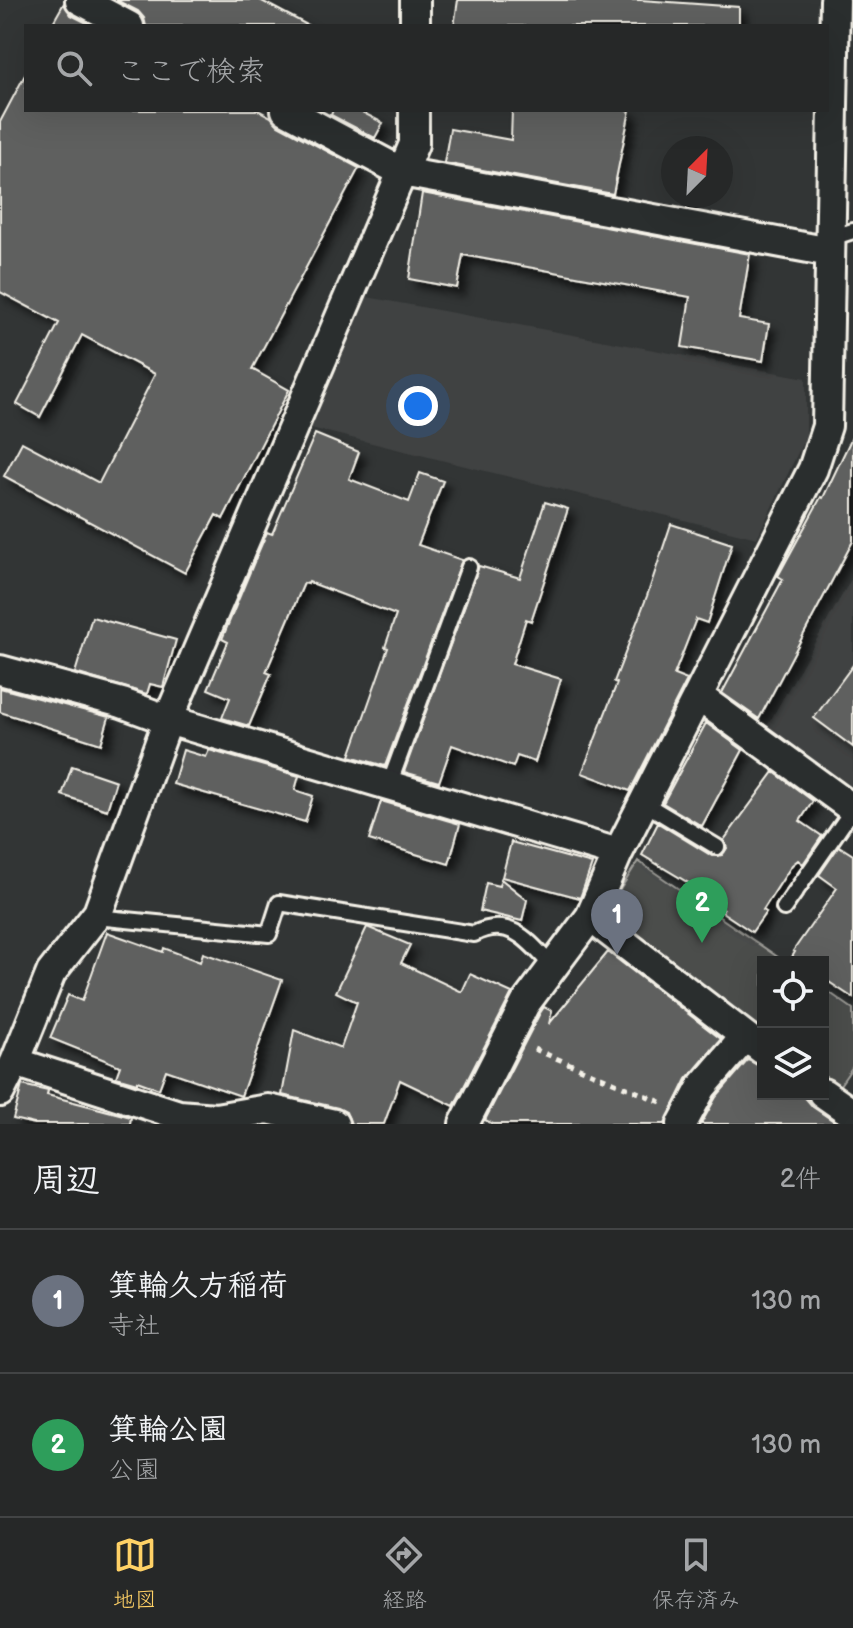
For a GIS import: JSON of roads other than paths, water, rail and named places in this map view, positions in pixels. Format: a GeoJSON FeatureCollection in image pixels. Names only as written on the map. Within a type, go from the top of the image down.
{"type":"FeatureCollection","features":[{"type":"Feature","properties":{"kind":"street"},"geometry":{"type":"LineString","coordinates":[[80,0],[125,24]]}},
{"type":"Feature","properties":{"kind":"street"},"geometry":{"type":"LineString","coordinates":[[415,0],[415,24]]}},
{"type":"Feature","properties":{"kind":"street"},"geometry":{"type":"LineString","coordinates":[[464,1124],[525,1004],[590,917],[618,853],[813,469],[827,426],[838,241],[835,0]]}},
{"type":"Feature","properties":{"kind":"street"},"geometry":{"type":"LineString","coordinates":[[290,112],[402,172],[838,241]]}},
{"type":"Feature","properties":{"kind":"street"},"geometry":{"type":"LineString","coordinates":[[0,1092],[51,973],[98,913],[168,720],[414,144],[414,112]]}},
{"type":"Feature","properties":{"kind":"street"},"geometry":{"type":"LineString","coordinates":[[0,670],[122,703],[168,720],[618,853]]}},
{"type":"Feature","properties":{"kind":"street"},"geometry":{"type":"LineString","coordinates":[[698,696],[853,809]]}},
{"type":"Feature","properties":{"kind":"street"},"geometry":{"type":"LineString","coordinates":[[590,917],[754,1044],[702,1087],[685,1119]]}},
{"type":"Feature","properties":{"kind":"street"},"geometry":{"type":"LineString","coordinates":[[15,1062],[179,1115],[216,1118],[268,1109],[323,1123]]}},
{"type":"Feature","properties":{"kind":"street"},"geometry":{"type":"LineString","coordinates":[[829,1097],[853,1114]]}},
{"type":"Feature","properties":{"kind":"lane"},"geometry":{"type":"LineString","coordinates":[[389,785],[469,567]]}},
{"type":"Feature","properties":{"kind":"lane"},"geometry":{"type":"LineString","coordinates":[[644,803],[717,847]]}},
{"type":"Feature","properties":{"kind":"lane"},"geometry":{"type":"LineString","coordinates":[[784,908],[853,809]]}},
{"type":"Feature","properties":{"kind":"lane"},"geometry":{"type":"LineString","coordinates":[[98,913],[106,918],[269,934],[279,903],[474,934],[486,928],[518,932],[553,967]]}},
{"type":"Feature","properties":{"kind":"place","name":"箕輪公園"},"geometry":{"type":"Point","coordinates":[702,943]}},
{"type":"Feature","properties":{"kind":"place","name":"箕輪久方稲荷"},"geometry":{"type":"Point","coordinates":[617,955]}}]}
